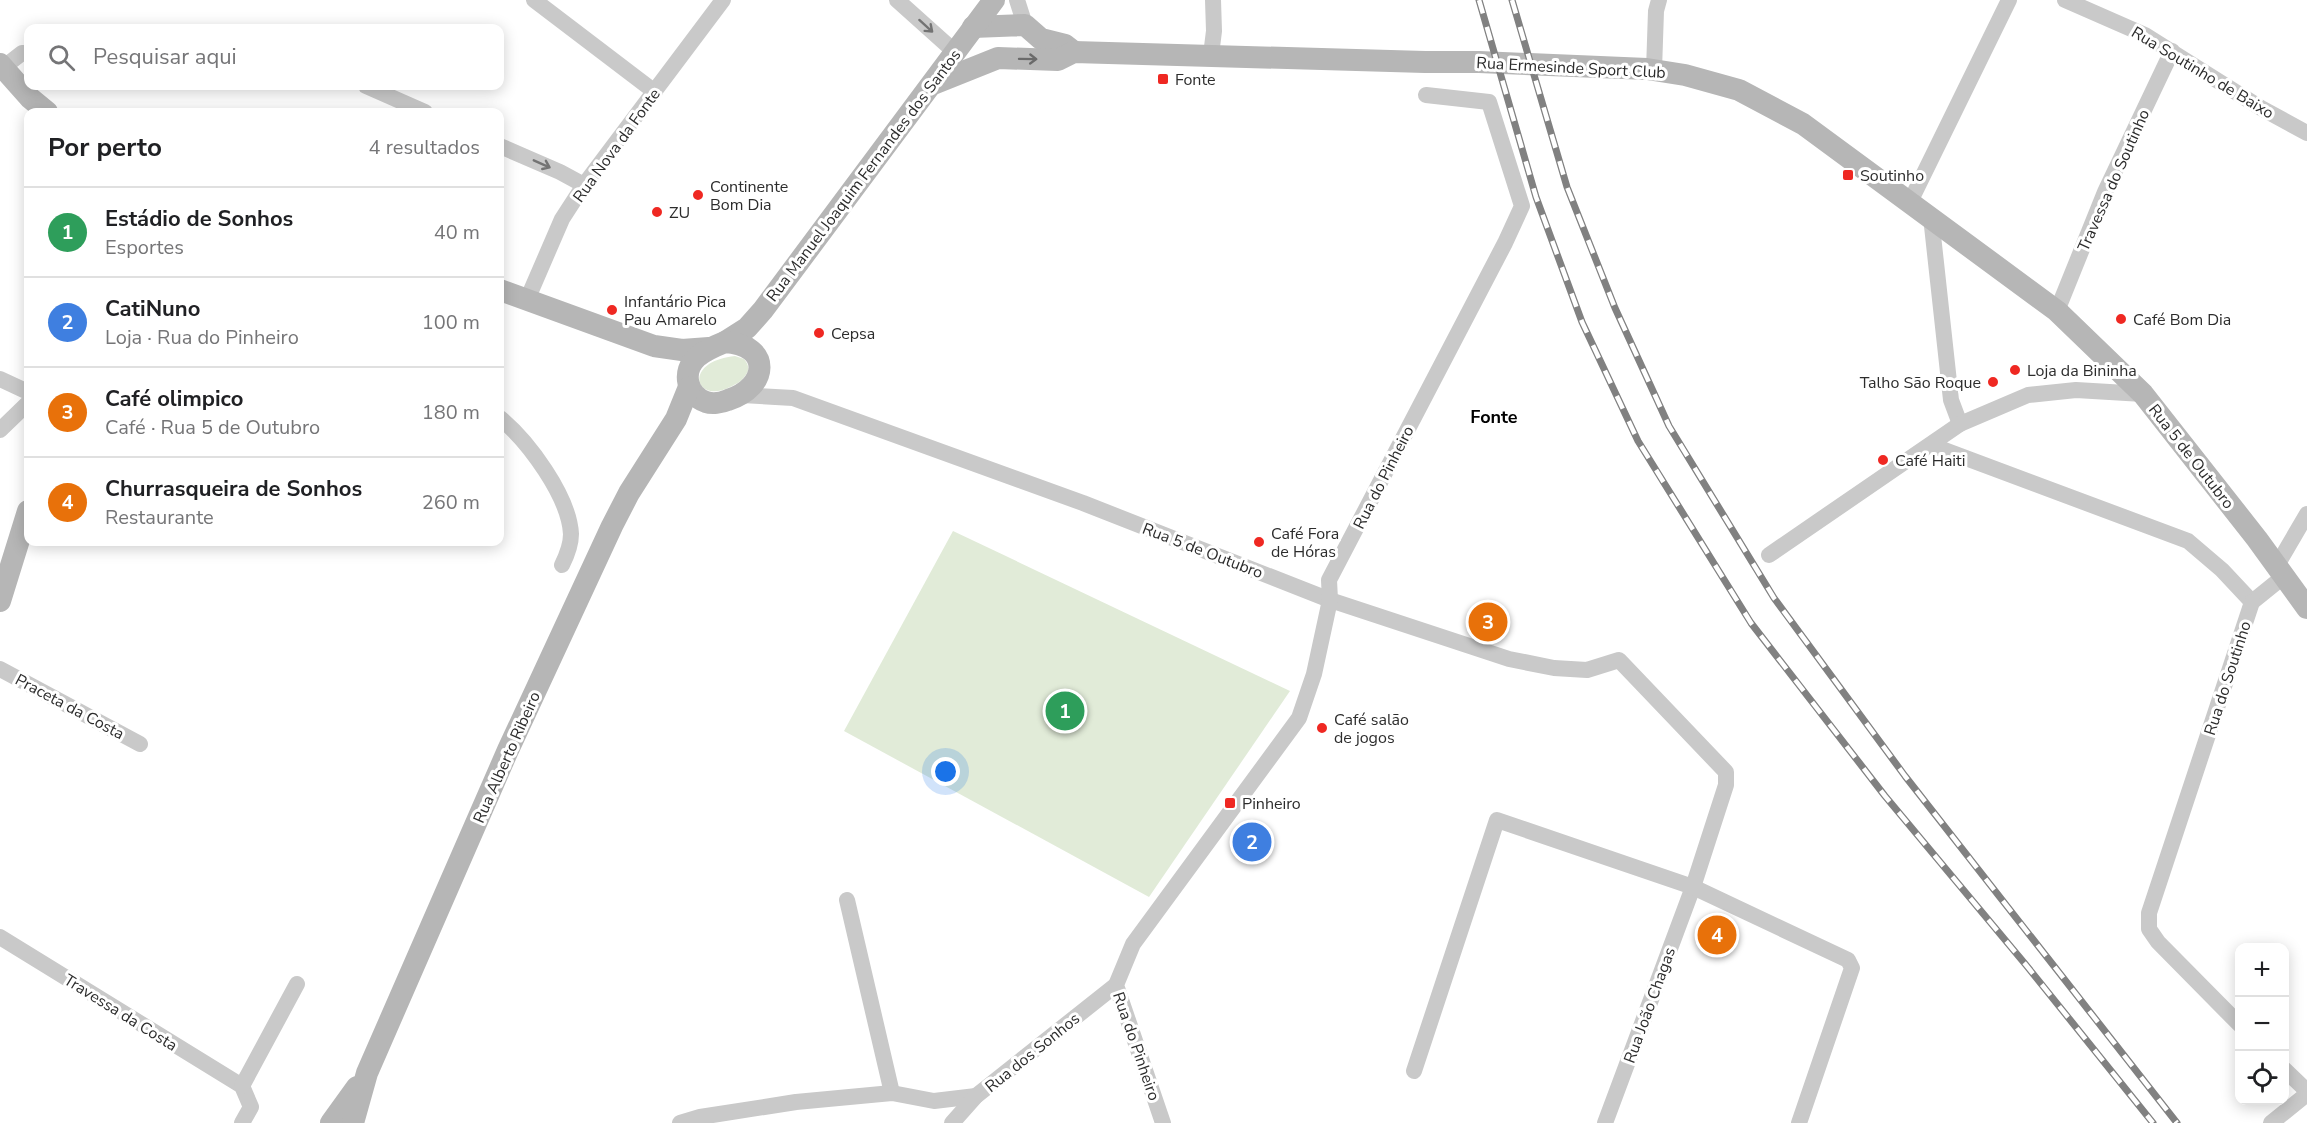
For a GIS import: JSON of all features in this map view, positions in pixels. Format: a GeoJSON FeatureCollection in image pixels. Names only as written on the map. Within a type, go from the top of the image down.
{"type":"FeatureCollection","features":[{"type":"Feature","properties":{"kind":"main road","name":"Rua Manuel Joaquim Fernandes dos Santos"},"geometry":{"type":"LineString","coordinates":[[717,345],[747,327],[763,310],[994,0]]}},
{"type":"Feature","properties":{"kind":"main road"},"geometry":{"type":"LineString","coordinates":[[974,27],[1025,25]]}},
{"type":"Feature","properties":{"kind":"main road","name":"Rua Ermesinde Sport Club"},"geometry":{"type":"LineString","coordinates":[[1025,25],[1041,39],[1065,45],[1074,52]]}},
{"type":"Feature","properties":{"kind":"main road"},"geometry":{"type":"LineString","coordinates":[[974,27],[998,58]]}},
{"type":"Feature","properties":{"kind":"main road","name":"Rua Ermesinde Sport Club"},"geometry":{"type":"LineString","coordinates":[[933,84],[998,58],[1058,60],[1074,52],[1479,62],[1654,70],[1685,75],[1739,90],[1803,124],[2057,311],[2144,394]]}},
{"type":"Feature","properties":{"kind":"main road"},"geometry":{"type":"LineString","coordinates":[[1,59],[24,92],[42,108]]}},
{"type":"Feature","properties":{"kind":"main road"},"geometry":{"type":"LineString","coordinates":[[504,291],[641,342],[682,350],[741,343],[757,357]]}},
{"type":"Feature","properties":{"kind":"main road"},"geometry":{"type":"LineString","coordinates":[[641,342],[673,363],[697,398],[710,404],[734,398],[754,386],[758,376],[756,329],[763,310]]}},
{"type":"Feature","properties":{"kind":"main road"},"geometry":{"type":"LineString","coordinates":[[688,383],[688,370],[695,359],[717,345]]}},
{"type":"Feature","properties":{"kind":"main road","name":"Rua Alberto Ribeiro"},"geometry":{"type":"LineString","coordinates":[[353,1123],[367,1073],[508,750],[612,526],[629,493],[676,419],[688,383]]}},
{"type":"Feature","properties":{"kind":"main road","name":"Rua 5 de Outubro"},"geometry":{"type":"LineString","coordinates":[[2144,394],[2307,608]]}},
{"type":"Feature","properties":{"kind":"main road","name":"Rua Alberto Ribeiro"},"geometry":{"type":"LineString","coordinates":[[659,447],[696,417],[734,398]]}},
{"type":"Feature","properties":{"kind":"main road"},"geometry":{"type":"LineString","coordinates":[[0,601],[24,524]]}},
{"type":"Feature","properties":{"kind":"main road","name":"Rua Alberto Ribeiro"},"geometry":{"type":"LineString","coordinates":[[331,1123],[367,1073]]}},
{"type":"Feature","properties":{"kind":"street"},"geometry":{"type":"LineString","coordinates":[[534,0],[655,92]]}},
{"type":"Feature","properties":{"kind":"street","name":"Rua Nova da Fonte"},"geometry":{"type":"LineString","coordinates":[[527,300],[562,219],[584,186],[723,0]]}},
{"type":"Feature","properties":{"kind":"street"},"geometry":{"type":"LineString","coordinates":[[897,0],[955,52]]}},
{"type":"Feature","properties":{"kind":"street"},"geometry":{"type":"LineString","coordinates":[[1017,0],[1025,25]]}},
{"type":"Feature","properties":{"kind":"street"},"geometry":{"type":"LineString","coordinates":[[1211,55],[1214,31],[1213,0]]}},
{"type":"Feature","properties":{"kind":"street"},"geometry":{"type":"LineString","coordinates":[[1654,70],[1656,11],[1659,0]]}},
{"type":"Feature","properties":{"kind":"street"},"geometry":{"type":"LineString","coordinates":[[1910,202],[2009,0]]}},
{"type":"Feature","properties":{"kind":"street","name":"Rua Soutinho de Baixo"},"geometry":{"type":"LineString","coordinates":[[2065,0],[2116,21],[2172,51],[2261,108],[2307,133]]}},
{"type":"Feature","properties":{"kind":"street","name":"Travessa do Soutinho"},"geometry":{"type":"LineString","coordinates":[[2057,311],[2105,192],[2172,51]]}},
{"type":"Feature","properties":{"kind":"street"},"geometry":{"type":"LineString","coordinates":[[1,59],[24,53]]}},
{"type":"Feature","properties":{"kind":"street"},"geometry":{"type":"LineString","coordinates":[[375,90],[416,108]]}},
{"type":"Feature","properties":{"kind":"street","name":"Rua do Pinheiro"},"geometry":{"type":"LineString","coordinates":[[1163,1123],[1116,985],[1133,944],[1299,718],[1314,674],[1330,600],[1329,580],[1505,243],[1522,206],[1489,102],[1426,95]]}},
{"type":"Feature","properties":{"kind":"street"},"geometry":{"type":"LineString","coordinates":[[504,148],[560,172],[584,186]]}},
{"type":"Feature","properties":{"kind":"street"},"geometry":{"type":"LineString","coordinates":[[1930,217],[1951,400],[1960,424]]}},
{"type":"Feature","properties":{"kind":"street","name":"Rua 5 de Outubro"},"geometry":{"type":"LineString","coordinates":[[757,357],[772,383],[793,398],[1083,503],[1330,600],[1509,659],[1554,668],[1587,670],[1619,660]]}},
{"type":"Feature","properties":{"kind":"street"},"geometry":{"type":"LineString","coordinates":[[0,380],[24,390]]}},
{"type":"Feature","properties":{"kind":"street","name":"Rua 5 de Outubro"},"geometry":{"type":"LineString","coordinates":[[1769,555],[1960,424],[2028,395],[2076,390],[2144,394]]}},
{"type":"Feature","properties":{"kind":"street","name":"Rua 5 de Outubro"},"geometry":{"type":"LineString","coordinates":[[734,398],[793,398]]}},
{"type":"Feature","properties":{"kind":"street"},"geometry":{"type":"LineString","coordinates":[[0,430],[24,407]]}},
{"type":"Feature","properties":{"kind":"street"},"geometry":{"type":"LineString","coordinates":[[504,422],[526,442],[565,508],[571,534],[569,551],[562,564]]}},
{"type":"Feature","properties":{"kind":"street","name":"Rua do Soutinho"},"geometry":{"type":"LineString","coordinates":[[1930,445],[2188,541],[2222,570],[2252,602],[2149,913],[2149,929],[2157,942],[2235,1019]]}},
{"type":"Feature","properties":{"kind":"street"},"geometry":{"type":"LineString","coordinates":[[2252,602],[2280,572],[2307,514]]}},
{"type":"Feature","properties":{"kind":"street","name":"Rua João Chagas"},"geometry":{"type":"LineString","coordinates":[[1605,1123],[1694,887],[1725,785],[1726,772],[1619,660]]}},
{"type":"Feature","properties":{"kind":"street","name":"Praceta da Costa"},"geometry":{"type":"LineString","coordinates":[[0,669],[140,744]]}},
{"type":"Feature","properties":{"kind":"street"},"geometry":{"type":"LineString","coordinates":[[1414,1071],[1497,820],[1694,887],[1848,960],[1852,968],[1799,1123]]}},
{"type":"Feature","properties":{"kind":"street"},"geometry":{"type":"LineString","coordinates":[[847,900],[892,1093]]}},
{"type":"Feature","properties":{"kind":"street","name":"Travessa da Costa"},"geometry":{"type":"LineString","coordinates":[[0,937],[242,1086]]}},
{"type":"Feature","properties":{"kind":"street"},"geometry":{"type":"LineString","coordinates":[[242,1123],[251,1107],[242,1086],[297,984]]}},
{"type":"Feature","properties":{"kind":"street","name":"Rua dos Sonhos"},"geometry":{"type":"LineString","coordinates":[[952,1123],[976,1096],[1116,985]]}},
{"type":"Feature","properties":{"kind":"street"},"geometry":{"type":"LineString","coordinates":[[2271,1123],[2307,1092],[2289,1074]]}},
{"type":"Feature","properties":{"kind":"street"},"geometry":{"type":"LineString","coordinates":[[680,1123],[700,1117],[796,1102],[892,1093],[934,1101],[976,1096]]}},
{"type":"Feature","properties":{"kind":"green space"},"geometry":{"type":"Polygon","coordinates":[[[735,356],[744,359],[748,365],[748,372],[742,380],[718,391],[709,391],[702,387],[701,373],[707,366],[718,360],[735,356]]]}},
{"type":"Feature","properties":{"kind":"green space"},"geometry":{"type":"Polygon","coordinates":[[[953,531],[1290,691],[1149,897],[844,731],[953,531]]]}},
{"type":"Feature","properties":{"kind":"railway"},"geometry":{"type":"LineString","coordinates":[[1479,0],[1536,197],[1582,322],[1638,441],[1751,623],[1885,796],[2026,965],[2153,1123]]}},
{"type":"Feature","properties":{"kind":"railway"},"geometry":{"type":"LineString","coordinates":[[1512,0],[1567,187],[1615,308],[1669,426],[1774,598],[1905,776],[2177,1123]]}},
{"type":"Feature","properties":{"kind":"place","name":"Fonte"},"geometry":{"type":"Point","coordinates":[1163,79]}},
{"type":"Feature","properties":{"kind":"place","name":"Soutinho"},"geometry":{"type":"Point","coordinates":[1848,175]}},
{"type":"Feature","properties":{"kind":"place","name":"Continente Bom Dia"},"geometry":{"type":"Point","coordinates":[698,195]}},
{"type":"Feature","properties":{"kind":"place","name":"ZU"},"geometry":{"type":"Point","coordinates":[657,212]}},
{"type":"Feature","properties":{"kind":"place","name":"Infantário Pica Pau Amarelo"},"geometry":{"type":"Point","coordinates":[612,310]}},
{"type":"Feature","properties":{"kind":"place","name":"Café Bom Dia"},"geometry":{"type":"Point","coordinates":[2121,319]}},
{"type":"Feature","properties":{"kind":"place","name":"Cepsa"},"geometry":{"type":"Point","coordinates":[819,333]}},
{"type":"Feature","properties":{"kind":"place","name":"Loja da Bininha"},"geometry":{"type":"Point","coordinates":[2015,370]}},
{"type":"Feature","properties":{"kind":"place","name":"Talho São Roque"},"geometry":{"type":"Point","coordinates":[1993,382]}},
{"type":"Feature","properties":{"kind":"place","name":"Café Haiti"},"geometry":{"type":"Point","coordinates":[1883,460]}},
{"type":"Feature","properties":{"kind":"place","name":"Café Fora de Hóras"},"geometry":{"type":"Point","coordinates":[1259,542]}},
{"type":"Feature","properties":{"kind":"place","name":"Café olimpico"},"geometry":{"type":"Point","coordinates":[1488,622]}},
{"type":"Feature","properties":{"kind":"place","name":"Estádio de Sonhos"},"geometry":{"type":"Point","coordinates":[1065,711]}},
{"type":"Feature","properties":{"kind":"place","name":"Café salão de jogos"},"geometry":{"type":"Point","coordinates":[1322,728]}},
{"type":"Feature","properties":{"kind":"place","name":"Pinheiro"},"geometry":{"type":"Point","coordinates":[1230,803]}},
{"type":"Feature","properties":{"kind":"place","name":"CatiNuno"},"geometry":{"type":"Point","coordinates":[1252,842]}},
{"type":"Feature","properties":{"kind":"place","name":"Churrasqueira de Sonhos"},"geometry":{"type":"Point","coordinates":[1717,935]}},
{"type":"Feature","properties":{"kind":"district","name":"Fonte"},"geometry":{"type":"Point","coordinates":[1494,417]}}]}
